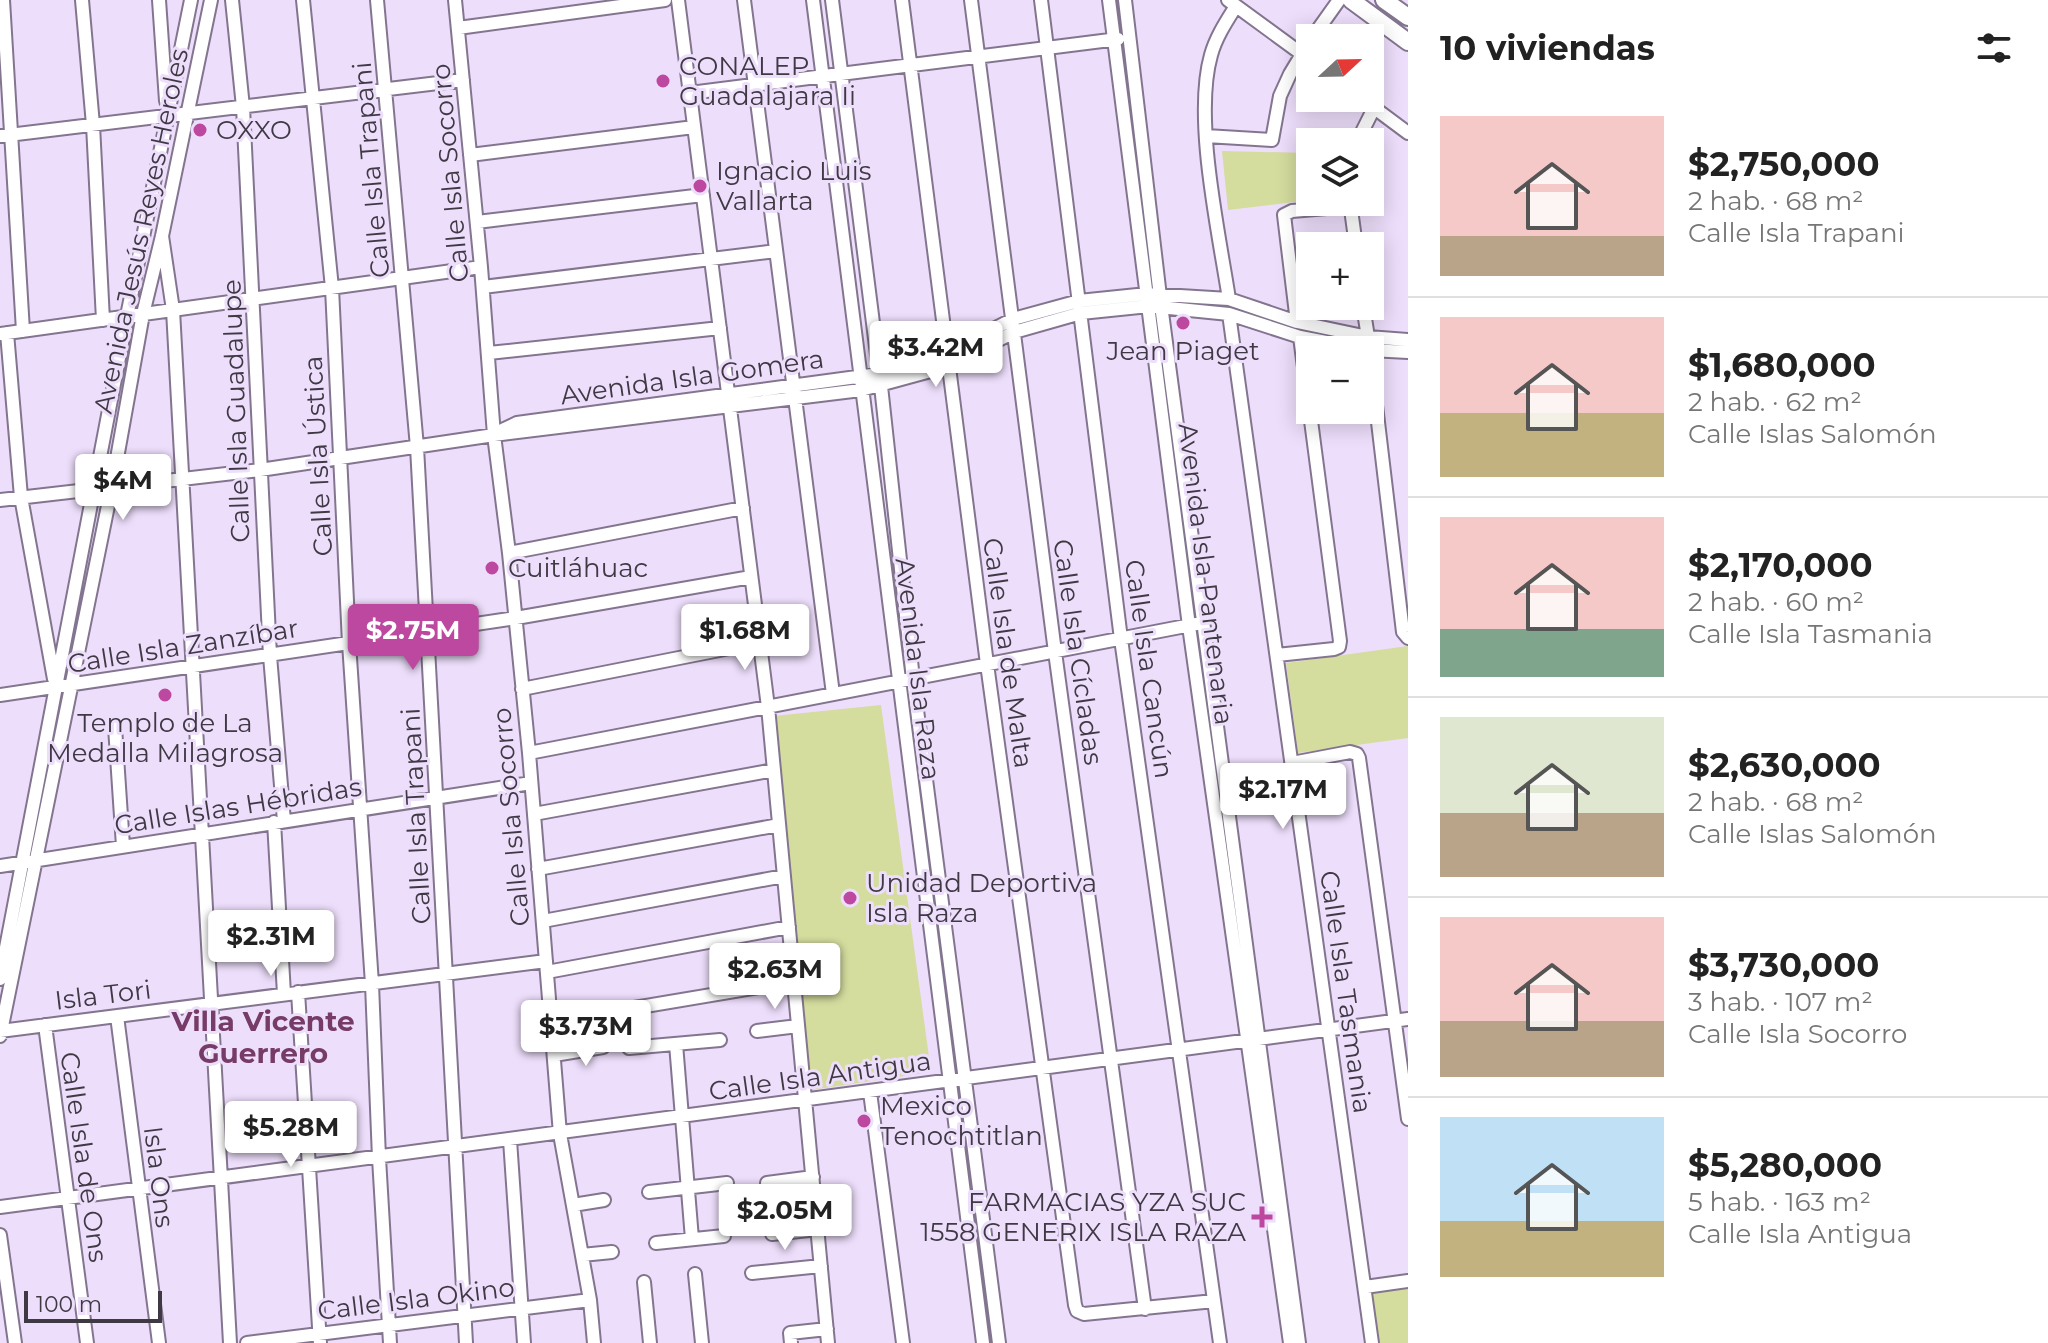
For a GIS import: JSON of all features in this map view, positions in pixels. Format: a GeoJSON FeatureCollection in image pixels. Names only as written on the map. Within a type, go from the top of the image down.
{"type":"FeatureCollection","features":[{"type":"Feature","properties":{"kind":"main road"},"geometry":{"type":"LineString","coordinates":[[1351,0],[1408,42]]}},
{"type":"Feature","properties":{"kind":"main road"},"geometry":{"type":"LineString","coordinates":[[1384,0],[1408,17]]}},
{"type":"Feature","properties":{"kind":"street"},"geometry":{"type":"LineString","coordinates":[[3,0],[6,135],[23,331]]}},
{"type":"Feature","properties":{"kind":"street"},"geometry":{"type":"LineString","coordinates":[[82,0],[93,125],[103,320]]}},
{"type":"Feature","properties":{"kind":"street"},"geometry":{"type":"LineString","coordinates":[[159,0],[167,116]]}},
{"type":"Feature","properties":{"kind":"street","name":"Avenida Jesús Reyes Heroles"},"geometry":{"type":"LineString","coordinates":[[0,979],[191,0]]}},
{"type":"Feature","properties":{"kind":"street","name":"Avenida Jesús Reyes Heroles"},"geometry":{"type":"LineString","coordinates":[[0,1032],[112,486],[143,314],[211,0]]}},
{"type":"Feature","properties":{"kind":"street","name":"Calle Isla Guadalupe"},"geometry":{"type":"LineString","coordinates":[[232,0],[243,107],[254,299],[279,821],[284,994]]}},
{"type":"Feature","properties":{"kind":"street","name":"Calle Isla Ústica"},"geometry":{"type":"LineString","coordinates":[[303,0],[332,288],[349,643],[372,984],[390,1343]]}},
{"type":"Feature","properties":{"kind":"street","name":"Calle Isla Trapani"},"geometry":{"type":"LineString","coordinates":[[377,0],[417,447],[466,1343]]}},
{"type":"Feature","properties":{"kind":"street","name":"Calle Isla Socorro"},"geometry":{"type":"LineString","coordinates":[[455,0],[494,435],[529,753],[560,1134],[590,1300],[594,1343]]}},
{"type":"Feature","properties":{"kind":"street"},"geometry":{"type":"LineString","coordinates":[[458,28],[665,0]]}},
{"type":"Feature","properties":{"kind":"street"},"geometry":{"type":"LineString","coordinates":[[678,0],[768,707],[828,1343]]}},
{"type":"Feature","properties":{"kind":"street"},"geometry":{"type":"LineString","coordinates":[[744,0],[833,694]]}},
{"type":"Feature","properties":{"kind":"street","name":"Avenida Isla Raza"},"geometry":{"type":"LineString","coordinates":[[813,0],[983,1343]]}},
{"type":"Feature","properties":{"kind":"street","name":"Avenida Isla Raza"},"geometry":{"type":"LineString","coordinates":[[832,0],[880,380],[913,679],[999,1343]]}},
{"type":"Feature","properties":{"kind":"street","name":"Calle Isla de Malta"},"geometry":{"type":"LineString","coordinates":[[902,0],[987,664],[1077,1311],[1084,1314],[1145,1309]]}},
{"type":"Feature","properties":{"kind":"street","name":"Calle Isla Cícladas"},"geometry":{"type":"LineString","coordinates":[[971,0],[1055,652],[1145,1309]]}},
{"type":"Feature","properties":{"kind":"street","name":"Calle Isla Cancún"},"geometry":{"type":"LineString","coordinates":[[1041,0],[1121,639],[1220,1343]]}},
{"type":"Feature","properties":{"kind":"street","name":"Avenida Isla Pantenaria"},"geometry":{"type":"LineString","coordinates":[[1109,0],[1203,623],[1290,1343]]}},
{"type":"Feature","properties":{"kind":"street","name":"Avenida Isla Pantenaria"},"geometry":{"type":"LineString","coordinates":[[1125,0],[1189,626],[1299,1343]]}},
{"type":"Feature","properties":{"kind":"street"},"geometry":{"type":"LineString","coordinates":[[1322,24],[1339,0]]}},
{"type":"Feature","properties":{"kind":"street"},"geometry":{"type":"LineString","coordinates":[[1229,299],[1206,136],[1211,57],[1232,3],[1296,50]]}},
{"type":"Feature","properties":{"kind":"street"},"geometry":{"type":"LineString","coordinates":[[690,93],[1129,38]]}},
{"type":"Feature","properties":{"kind":"street"},"geometry":{"type":"LineString","coordinates":[[1206,136],[1272,140],[1280,96],[1296,72]]}},
{"type":"Feature","properties":{"kind":"street"},"geometry":{"type":"LineString","coordinates":[[6,135],[463,80]]}},
{"type":"Feature","properties":{"kind":"street"},"geometry":{"type":"LineString","coordinates":[[1379,112],[1408,133]]}},
{"type":"Feature","properties":{"kind":"street"},"geometry":{"type":"LineString","coordinates":[[470,155],[694,127]]}},
{"type":"Feature","properties":{"kind":"street"},"geometry":{"type":"LineString","coordinates":[[477,222],[703,195]]}},
{"type":"Feature","properties":{"kind":"street"},"geometry":{"type":"LineString","coordinates":[[1296,212],[1286,214],[1283,218],[1297,322]]}},
{"type":"Feature","properties":{"kind":"street"},"geometry":{"type":"LineString","coordinates":[[162,236],[173,310],[230,1343]]}},
{"type":"Feature","properties":{"kind":"street"},"geometry":{"type":"LineString","coordinates":[[483,287],[776,251]]}},
{"type":"Feature","properties":{"kind":"street"},"geometry":{"type":"LineString","coordinates":[[55,688],[21,497],[4,334],[481,267]]}},
{"type":"Feature","properties":{"kind":"street","name":"Avenida Isla Gomera"},"geometry":{"type":"LineString","coordinates":[[0,500],[260,470],[417,447],[494,435],[517,423],[729,401],[880,380],[948,360],[1014,325],[1080,307],[1154,300],[1229,299],[1298,336]]}},
{"type":"Feature","properties":{"kind":"street","name":"Avenida Isla Gomera"},"geometry":{"type":"LineString","coordinates":[[1154,300],[1229,314],[1297,322],[1336,336]]}},
{"type":"Feature","properties":{"kind":"street","name":"Calle Isla Tasmania"},"geometry":{"type":"LineString","coordinates":[[1229,314],[1372,1343]]}},
{"type":"Feature","properties":{"kind":"street"},"geometry":{"type":"LineString","coordinates":[[489,353],[720,328]]}},
{"type":"Feature","properties":{"kind":"street","name":"Avenida Isla Gomera"},"geometry":{"type":"LineString","coordinates":[[1384,347],[1405,346]]}},
{"type":"Feature","properties":{"kind":"street"},"geometry":{"type":"LineString","coordinates":[[1277,655],[1339,647],[1340,641],[1311,424]]}},
{"type":"Feature","properties":{"kind":"street"},"geometry":{"type":"LineString","coordinates":[[1378,424],[1401,617],[1407,637]]}},
{"type":"Feature","properties":{"kind":"street"},"geometry":{"type":"LineString","coordinates":[[509,553],[743,508]]}},
{"type":"Feature","properties":{"kind":"street","name":"Calle Isla Zanzíbar"},"geometry":{"type":"LineString","coordinates":[[0,695],[516,618],[751,577]]}},
{"type":"Feature","properties":{"kind":"street"},"geometry":{"type":"LineString","coordinates":[[529,753],[1203,623]]}},
{"type":"Feature","properties":{"kind":"street"},"geometry":{"type":"LineString","coordinates":[[522,689],[760,642]]}},
{"type":"Feature","properties":{"kind":"street"},"geometry":{"type":"LineString","coordinates":[[115,727],[123,846]]}},
{"type":"Feature","properties":{"kind":"street"},"geometry":{"type":"LineString","coordinates":[[1292,763],[1350,752],[1357,754],[1360,762],[1408,1119]]}},
{"type":"Feature","properties":{"kind":"street"},"geometry":{"type":"LineString","coordinates":[[534,814],[774,770]]}},
{"type":"Feature","properties":{"kind":"street","name":"Calle Islas Hébridas"},"geometry":{"type":"LineString","coordinates":[[0,866],[531,783]]}},
{"type":"Feature","properties":{"kind":"street"},"geometry":{"type":"LineString","coordinates":[[538,869],[779,825]]}},
{"type":"Feature","properties":{"kind":"street"},"geometry":{"type":"LineString","coordinates":[[543,921],[784,876]]}},
{"type":"Feature","properties":{"kind":"street","name":"Isla Tori"},"geometry":{"type":"LineString","coordinates":[[0,1032],[446,974],[546,966],[789,927]]}},
{"type":"Feature","properties":{"kind":"street"},"geometry":{"type":"LineString","coordinates":[[551,1022],[794,981]]}},
{"type":"Feature","properties":{"kind":"street"},"geometry":{"type":"LineString","coordinates":[[298,992],[320,1338]]}},
{"type":"Feature","properties":{"kind":"street","name":"Isla Ons"},"geometry":{"type":"LineString","coordinates":[[117,1016],[159,1343]]}},
{"type":"Feature","properties":{"kind":"street","name":"Calle Isla Antigua"},"geometry":{"type":"LineString","coordinates":[[0,1207],[1408,1019]]}},
{"type":"Feature","properties":{"kind":"street","name":"Calle Isla de Ons"},"geometry":{"type":"LineString","coordinates":[[45,1025],[87,1343]]}},
{"type":"Feature","properties":{"kind":"street"},"geometry":{"type":"LineString","coordinates":[[757,1031],[798,1026]]}},
{"type":"Feature","properties":{"kind":"street"},"geometry":{"type":"LineString","coordinates":[[629,1048],[720,1040]]}},
{"type":"Feature","properties":{"kind":"street"},"geometry":{"type":"LineString","coordinates":[[676,1044],[692,1239]]}},
{"type":"Feature","properties":{"kind":"street"},"geometry":{"type":"LineString","coordinates":[[554,1055],[603,1047]]}},
{"type":"Feature","properties":{"kind":"street"},"geometry":{"type":"LineString","coordinates":[[870,1092],[903,1343]]}},
{"type":"Feature","properties":{"kind":"street"},"geometry":{"type":"LineString","coordinates":[[510,1140],[524,1343]]}},
{"type":"Feature","properties":{"kind":"street"},"geometry":{"type":"LineString","coordinates":[[767,1183],[813,1177]]}},
{"type":"Feature","properties":{"kind":"street"},"geometry":{"type":"LineString","coordinates":[[649,1192],[727,1183]]}},
{"type":"Feature","properties":{"kind":"street"},"geometry":{"type":"LineString","coordinates":[[573,1205],[604,1200]]}},
{"type":"Feature","properties":{"kind":"street"},"geometry":{"type":"LineString","coordinates":[[772,1234],[818,1229]]}},
{"type":"Feature","properties":{"kind":"street"},"geometry":{"type":"LineString","coordinates":[[0,1235],[15,1343]]}},
{"type":"Feature","properties":{"kind":"street"},"geometry":{"type":"LineString","coordinates":[[656,1243],[724,1236]]}},
{"type":"Feature","properties":{"kind":"street"},"geometry":{"type":"LineString","coordinates":[[582,1255],[612,1252]]}},
{"type":"Feature","properties":{"kind":"street"},"geometry":{"type":"LineString","coordinates":[[752,1273],[821,1266]]}},
{"type":"Feature","properties":{"kind":"street"},"geometry":{"type":"LineString","coordinates":[[695,1274],[702,1343]]}},
{"type":"Feature","properties":{"kind":"street"},"geometry":{"type":"LineString","coordinates":[[1365,1287],[1408,1281]]}},
{"type":"Feature","properties":{"kind":"street"},"geometry":{"type":"LineString","coordinates":[[644,1282],[650,1343]]}},
{"type":"Feature","properties":{"kind":"street","name":"Calle Isla Okino"},"geometry":{"type":"LineString","coordinates":[[247,1343],[320,1338],[389,1324],[590,1300]]}},
{"type":"Feature","properties":{"kind":"street"},"geometry":{"type":"LineString","coordinates":[[1145,1309],[1214,1301]]}},
{"type":"Feature","properties":{"kind":"street"},"geometry":{"type":"LineString","coordinates":[[791,1343],[790,1333],[827,1329]]}},
{"type":"Feature","properties":{"kind":"green space"},"geometry":{"type":"Polygon","coordinates":[[[1222,151],[1296,153],[1296,202],[1228,210],[1222,151]]]}},
{"type":"Feature","properties":{"kind":"green space"},"geometry":{"type":"Polygon","coordinates":[[[1408,646],[1408,738],[1298,753],[1286,663],[1408,646]]]}},
{"type":"Feature","properties":{"kind":"green space","name":"Unidad Deportiva Isla Raza"},"geometry":{"type":"Polygon","coordinates":[[[881,705],[931,1072],[811,1090],[774,716],[881,705]]]}},
{"type":"Feature","properties":{"kind":"green space"},"geometry":{"type":"Polygon","coordinates":[[[1408,1288],[1408,1343],[1379,1343],[1373,1293],[1408,1288]]]}},
{"type":"Feature","properties":{"kind":"place","name":"CONALEP Guadalajara Ii"},"geometry":{"type":"Point","coordinates":[663,81]}},
{"type":"Feature","properties":{"kind":"place","name":"OXXO"},"geometry":{"type":"Point","coordinates":[200,130]}},
{"type":"Feature","properties":{"kind":"place","name":"Ignacio Luis Vallarta"},"geometry":{"type":"Point","coordinates":[700,186]}},
{"type":"Feature","properties":{"kind":"place","name":"Jean Piaget"},"geometry":{"type":"Point","coordinates":[1183,323]}},
{"type":"Feature","properties":{"kind":"place","name":"Cuitláhuac"},"geometry":{"type":"Point","coordinates":[492,568]}},
{"type":"Feature","properties":{"kind":"place","name":"Templo de La Medalla Milagrosa"},"geometry":{"type":"Point","coordinates":[165,695]}},
{"type":"Feature","properties":{"kind":"place","name":"Unidad Deportiva Isla Raza"},"geometry":{"type":"Point","coordinates":[850,898]}},
{"type":"Feature","properties":{"kind":"place","name":"Mexico Tenochtitlan"},"geometry":{"type":"Point","coordinates":[864,1121]}},
{"type":"Feature","properties":{"kind":"place","name":"FARMACIAS YZA SUC 1558 GENERIX ISLA RAZA"},"geometry":{"type":"Point","coordinates":[1262,1217]}},
{"type":"Feature","properties":{"kind":"district","name":"Villa Vicente Guerrero"},"geometry":{"type":"Point","coordinates":[263,1037]}}]}
